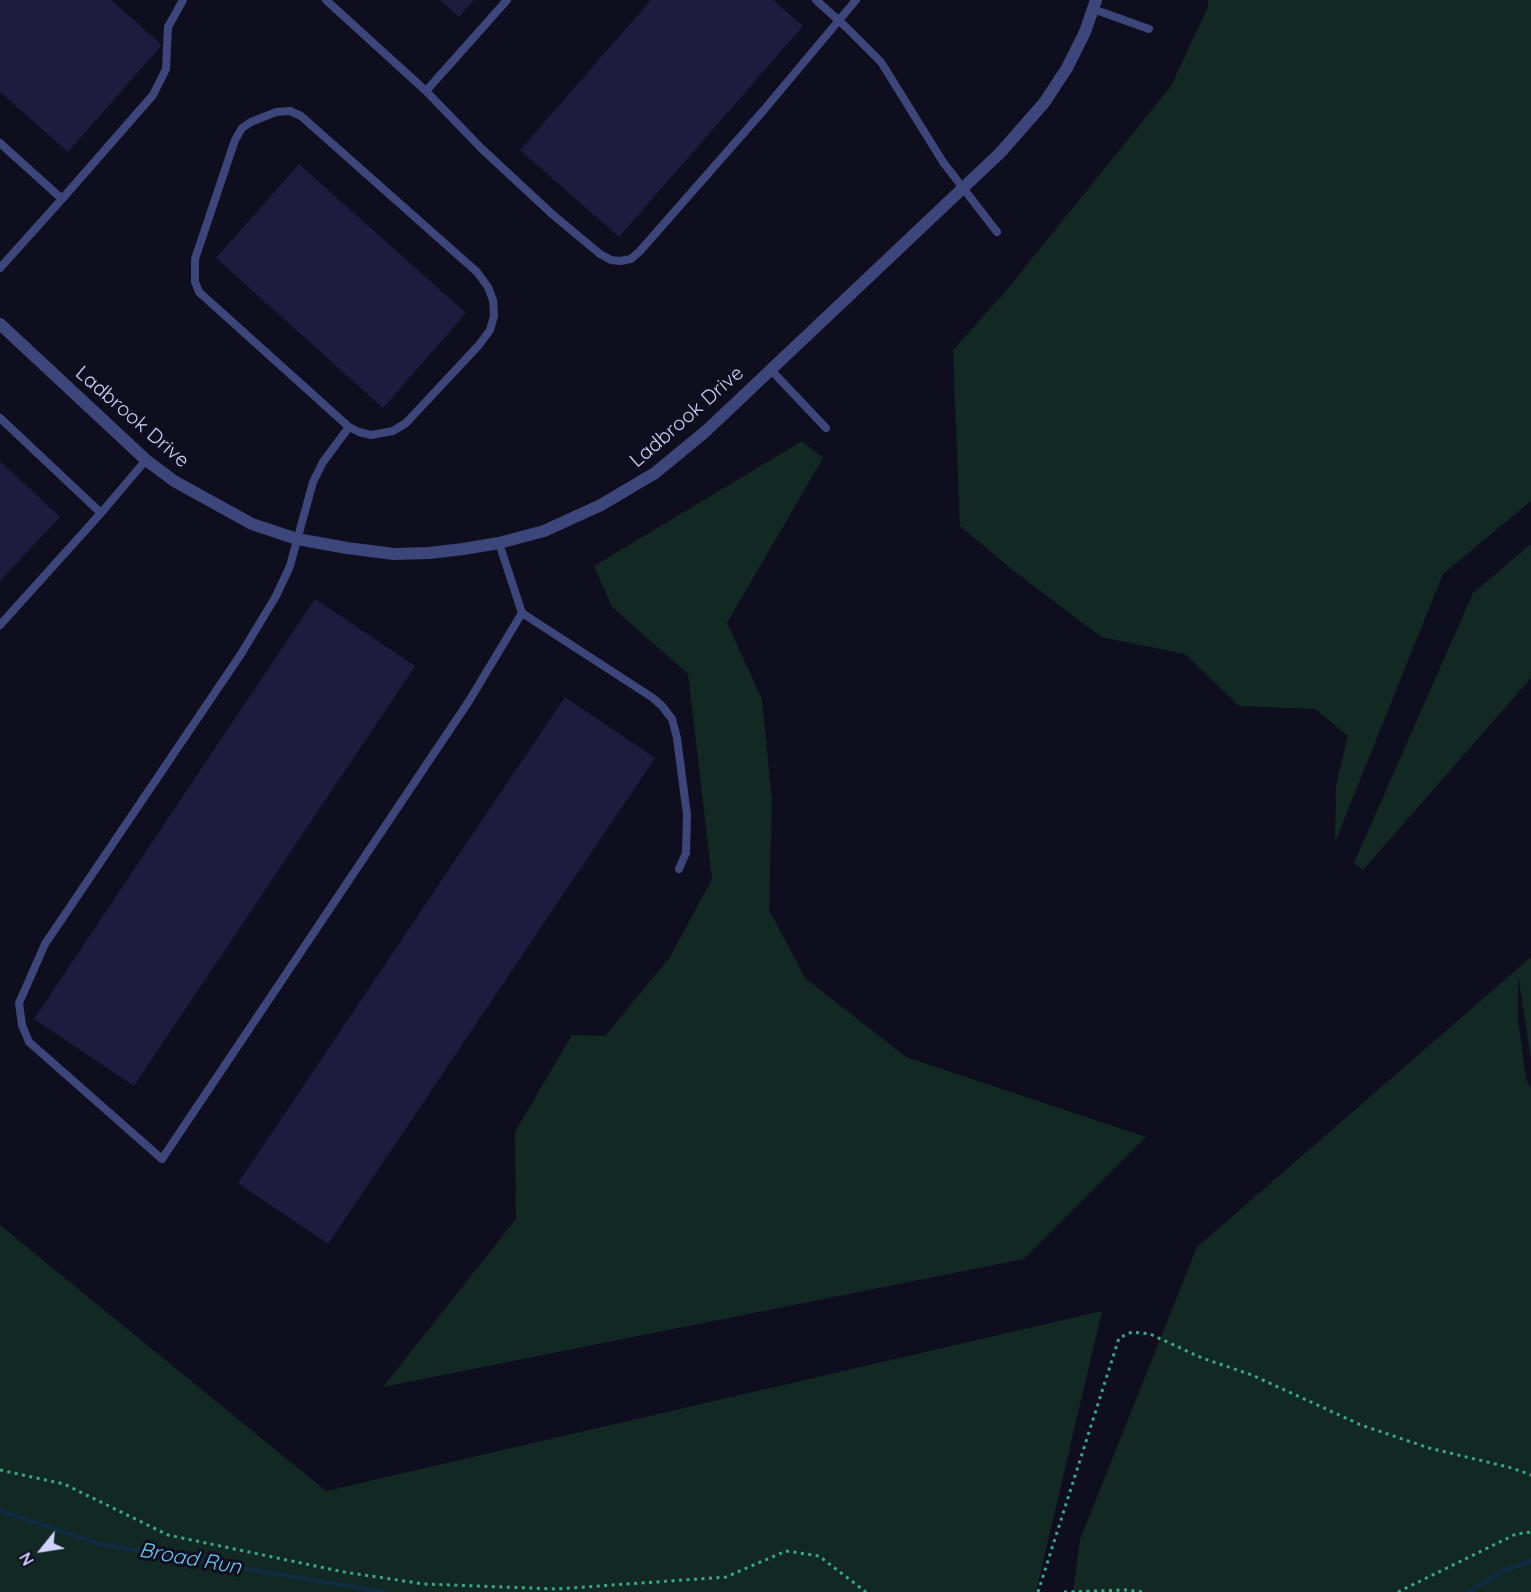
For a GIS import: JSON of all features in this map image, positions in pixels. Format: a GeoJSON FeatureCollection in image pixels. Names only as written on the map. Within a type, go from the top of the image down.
{"type":"FeatureCollection","features":[{"type":"Feature","properties":{"kind":"street","name":"Ladbrook Drive"},"geometry":{"type":"LineString","coordinates":[[0,324],[146,460],[174,481],[252,524],[297,539],[394,554],[429,553],[499,543],[569,521],[630,490],[655,473],[706,431],[1000,153],[1044,104],[1067,68],[1085,32],[1094,4]]}},
{"type":"Feature","properties":{"kind":"lane"},"geometry":{"type":"LineString","coordinates":[[0,267],[153,95],[166,69],[168,27],[183,0]]}},
{"type":"Feature","properties":{"kind":"lane"},"geometry":{"type":"LineString","coordinates":[[326,0],[426,91],[552,214],[600,254],[611,260],[620,261],[631,258],[640,251],[763,111],[856,0]]}},
{"type":"Feature","properties":{"kind":"lane"},"geometry":{"type":"LineString","coordinates":[[426,91],[507,0]]}},
{"type":"Feature","properties":{"kind":"lane"},"geometry":{"type":"LineString","coordinates":[[816,0],[881,62],[932,144],[997,232]]}},
{"type":"Feature","properties":{"kind":"lane"},"geometry":{"type":"LineString","coordinates":[[1094,4],[1149,29]]}},
{"type":"Feature","properties":{"kind":"lane"},"geometry":{"type":"LineString","coordinates":[[276,111],[290,111],[301,116],[477,272],[488,287],[493,300],[494,316],[490,330],[479,345],[406,423],[393,431],[371,435],[358,432],[350,427],[199,292],[195,282],[195,259],[235,140],[242,128],[250,122],[276,111]]}},
{"type":"Feature","properties":{"kind":"lane"},"geometry":{"type":"LineString","coordinates":[[0,143],[62,199]]}},
{"type":"Feature","properties":{"kind":"lane"},"geometry":{"type":"LineString","coordinates":[[771,370],[826,428]]}},
{"type":"Feature","properties":{"kind":"lane"},"geometry":{"type":"LineString","coordinates":[[0,418],[101,513]]}},
{"type":"Feature","properties":{"kind":"lane"},"geometry":{"type":"LineString","coordinates":[[350,427],[323,462],[313,482],[290,566],[276,596],[241,654],[45,944],[19,1003],[22,1025],[29,1042],[162,1159],[469,701],[522,613]]}},
{"type":"Feature","properties":{"kind":"lane"},"geometry":{"type":"LineString","coordinates":[[0,625],[146,460]]}},
{"type":"Feature","properties":{"kind":"lane"},"geometry":{"type":"LineString","coordinates":[[499,543],[522,613],[653,698],[672,719],[677,738],[688,835],[686,852],[679,869]]}},
{"type":"Feature","properties":{"kind":"path"},"geometry":{"type":"LineString","coordinates":[[1038,1592],[1119,1338],[1132,1332],[1150,1334],[1202,1358],[1252,1376],[1361,1425],[1429,1448],[1512,1468],[1531,1475]]}},
{"type":"Feature","properties":{"kind":"path"},"geometry":{"type":"LineString","coordinates":[[0,1470],[64,1484],[168,1535],[344,1572],[424,1584],[556,1589],[726,1577],[786,1551],[819,1556],[866,1592]]}},
{"type":"Feature","properties":{"kind":"path"},"geometry":{"type":"LineString","coordinates":[[1398,1592],[1516,1534],[1531,1532]]}},
{"type":"Feature","properties":{"kind":"path"},"geometry":{"type":"LineString","coordinates":[[1064,1592],[1127,1590],[1143,1592]]}},
{"type":"Feature","properties":{"kind":"green space"},"geometry":{"type":"Polygon","coordinates":[[[1208,0],[1531,0],[1531,501],[1443,574],[1335,842],[1336,785],[1348,736],[1315,709],[1239,706],[1185,654],[1101,637],[1010,568],[960,526],[953,350],[1005,292],[1171,86],[1208,7],[1208,0]]]}},
{"type":"Feature","properties":{"kind":"green space"},"geometry":{"type":"Polygon","coordinates":[[[802,441],[823,458],[727,623],[762,699],[772,800],[769,910],[805,978],[906,1057],[1146,1137],[1024,1259],[383,1387],[516,1219],[515,1132],[572,1035],[605,1036],[670,957],[712,879],[688,674],[612,607],[594,566],[802,441]]]}},
{"type":"Feature","properties":{"kind":"green space"},"geometry":{"type":"Polygon","coordinates":[[[1531,544],[1531,678],[1363,870],[1354,863],[1473,593],[1531,544]]]}},
{"type":"Feature","properties":{"kind":"green space"},"geometry":{"type":"Polygon","coordinates":[[[1531,957],[1531,1060],[1518,975],[1518,1020],[1526,1079],[1531,1088],[1531,1592],[1073,1592],[1080,1539],[1197,1247],[1531,957]]]}},
{"type":"Feature","properties":{"kind":"green space"},"geometry":{"type":"Polygon","coordinates":[[[0,1225],[326,1491],[1102,1311],[1036,1592],[0,1592],[0,1225]]]}},
{"type":"Feature","properties":{"kind":"building"},"geometry":{"type":"Polygon","coordinates":[[[0,0],[111,0],[161,46],[68,152],[0,92],[0,0]]]}},
{"type":"Feature","properties":{"kind":"building"},"geometry":{"type":"Polygon","coordinates":[[[440,0],[474,0],[459,17],[440,0]]]}},
{"type":"Feature","properties":{"kind":"building"},"geometry":{"type":"Polygon","coordinates":[[[651,0],[773,0],[803,26],[619,237],[520,150],[651,0]]]}},
{"type":"Feature","properties":{"kind":"building"},"geometry":{"type":"Polygon","coordinates":[[[299,164],[466,313],[383,408],[216,258],[299,164]]]}},
{"type":"Feature","properties":{"kind":"building"},"geometry":{"type":"Polygon","coordinates":[[[0,461],[60,517],[0,581],[0,461]]]}},
{"type":"Feature","properties":{"kind":"building"},"geometry":{"type":"Polygon","coordinates":[[[315,599],[415,666],[134,1086],[34,1019],[315,599]]]}},
{"type":"Feature","properties":{"kind":"building"},"geometry":{"type":"Polygon","coordinates":[[[565,697],[655,758],[328,1244],[238,1183],[565,697]]]}},
{"type":"Feature","properties":{"kind":"waterway","name":"Broad Run"},"geometry":{"type":"LineString","coordinates":[[0,1511],[99,1544],[384,1592]]}},
{"type":"Feature","properties":{"kind":"waterway","name":"Broad Run"},"geometry":{"type":"LineString","coordinates":[[1468,1592],[1505,1570],[1531,1561]]}}]}
